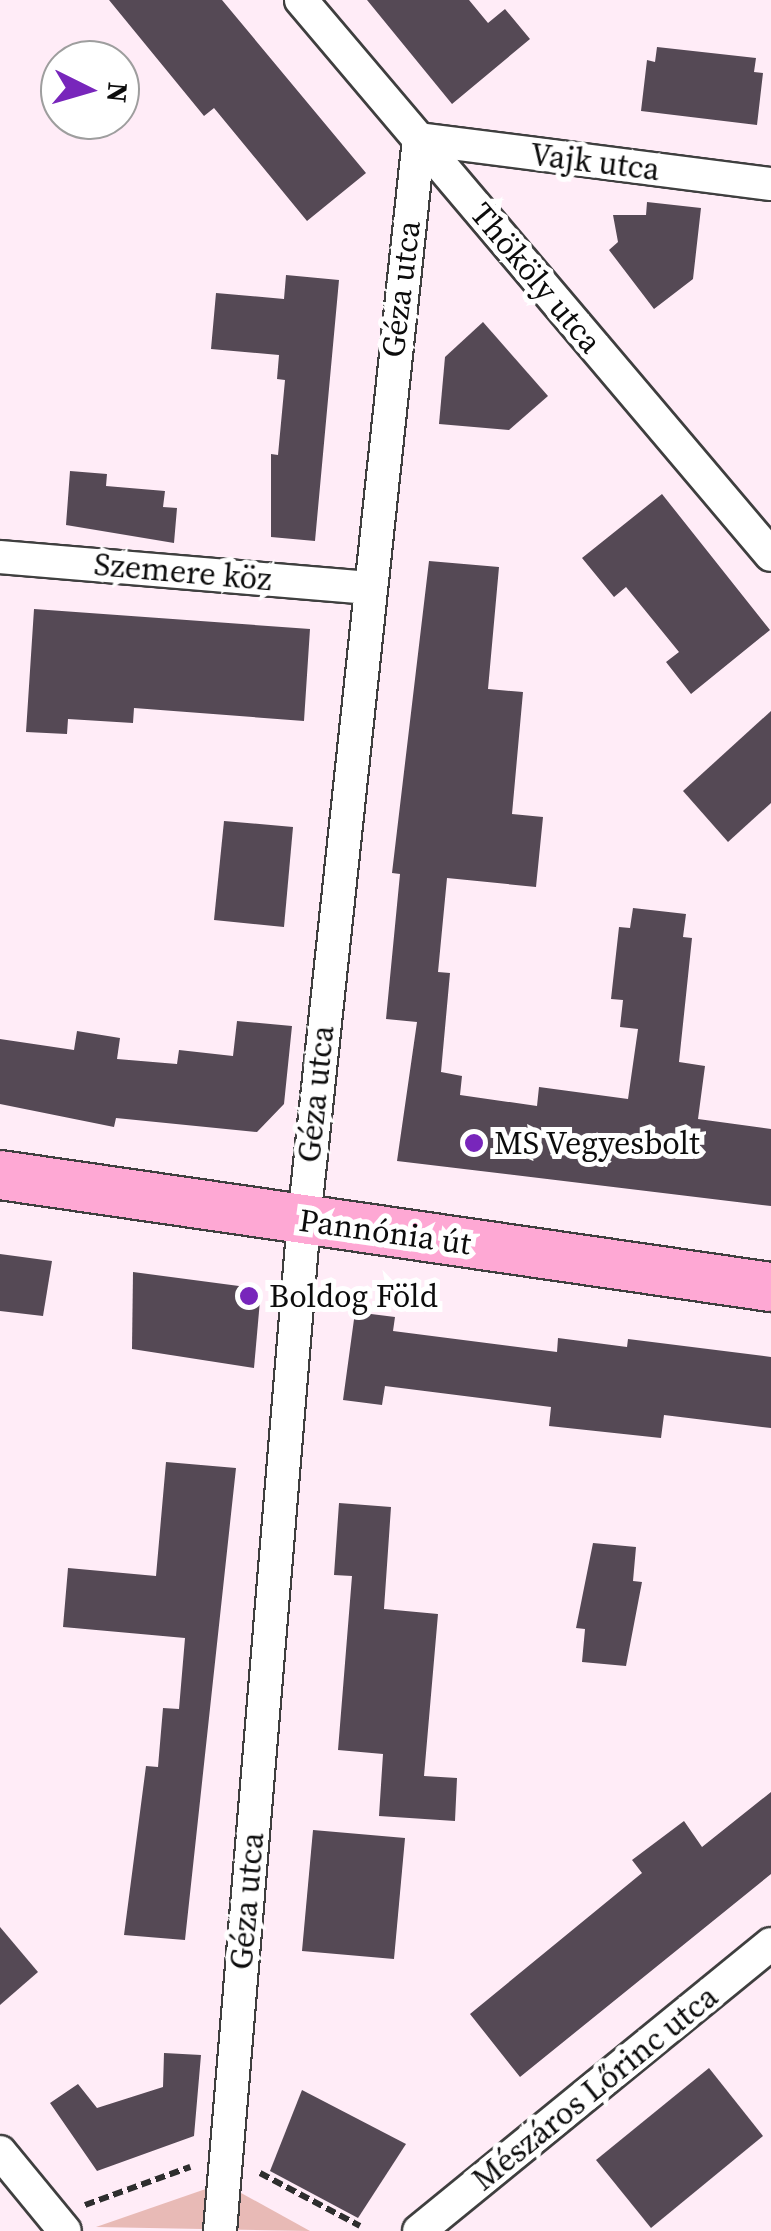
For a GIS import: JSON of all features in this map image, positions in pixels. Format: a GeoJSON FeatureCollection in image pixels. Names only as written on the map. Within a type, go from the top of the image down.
{"type":"FeatureCollection","features":[{"type":"Feature","properties":{"kind":"street","name":"Thököly utca"},"geometry":{"type":"LineString","coordinates":[[301,0],[771,556]]}},
{"type":"Feature","properties":{"kind":"street","name":"Vajk utca"},"geometry":{"type":"LineString","coordinates":[[419,139],[771,184]]}},
{"type":"Feature","properties":{"kind":"street","name":"Géza utca"},"geometry":{"type":"LineString","coordinates":[[220,2231],[304,1220],[366,588],[419,139]]}},
{"type":"Feature","properties":{"kind":"street","name":"Szemere köz"},"geometry":{"type":"LineString","coordinates":[[0,557],[366,588]]}},
{"type":"Feature","properties":{"kind":"street","name":"Pannónia út"},"geometry":{"type":"LineString","coordinates":[[0,1175],[771,1287]]}},
{"type":"Feature","properties":{"kind":"street","name":"Mészáros Lőrinc utca"},"geometry":{"type":"LineString","coordinates":[[419,2231],[771,1944]]}},
{"type":"Feature","properties":{"kind":"street"},"geometry":{"type":"LineString","coordinates":[[0,2152],[65,2231]]}},
{"type":"Feature","properties":{"kind":"path"},"geometry":{"type":"LineString","coordinates":[[96,2201],[201,2163]]}},
{"type":"Feature","properties":{"kind":"path"},"geometry":{"type":"LineString","coordinates":[[244,2164],[360,2226]]}},
{"type":"Feature","properties":{"kind":"shaded area"},"geometry":{"type":"Polygon","coordinates":[[[223,2183],[310,2231],[96,2227],[223,2183]]]}},
{"type":"Feature","properties":{"kind":"building"},"geometry":{"type":"Polygon","coordinates":[[[109,0],[222,0],[366,173],[307,221],[214,108],[204,116],[109,0]]]}},
{"type":"Feature","properties":{"kind":"building"},"geometry":{"type":"Polygon","coordinates":[[[367,0],[469,0],[488,23],[505,9],[530,39],[452,104],[367,0]]]}},
{"type":"Feature","properties":{"kind":"building"},"geometry":{"type":"Polygon","coordinates":[[[657,47],[756,58],[754,72],[763,73],[757,125],[641,111],[647,60],[655,62],[657,47]]]}},
{"type":"Feature","properties":{"kind":"building"},"geometry":{"type":"Polygon","coordinates":[[[647,202],[701,208],[693,279],[654,309],[609,250],[618,242],[613,215],[646,215],[647,202]]]}},
{"type":"Feature","properties":{"kind":"building"},"geometry":{"type":"Polygon","coordinates":[[[286,275],[339,280],[315,541],[271,537],[271,454],[278,455],[285,380],[277,379],[279,355],[211,349],[216,293],[284,299],[286,275]]]}},
{"type":"Feature","properties":{"kind":"building"},"geometry":{"type":"Polygon","coordinates":[[[483,322],[548,396],[509,430],[439,424],[445,357],[483,322]]]}},
{"type":"Feature","properties":{"kind":"building"},"geometry":{"type":"Polygon","coordinates":[[[70,471],[107,474],[106,486],[165,491],[163,507],[177,508],[174,543],[66,525],[70,471]]]}},
{"type":"Feature","properties":{"kind":"building"},"geometry":{"type":"Polygon","coordinates":[[[662,494],[770,630],[691,694],[666,662],[679,652],[626,587],[614,597],[582,558],[662,494]]]}},
{"type":"Feature","properties":{"kind":"building"},"geometry":{"type":"Polygon","coordinates":[[[429,561],[499,567],[488,689],[523,692],[512,814],[543,817],[536,887],[447,878],[438,972],[450,973],[441,1072],[462,1076],[460,1095],[537,1106],[539,1087],[628,1099],[638,1029],[620,1027],[623,1000],[611,999],[619,927],[630,928],[633,908],[686,914],[683,937],[692,938],[679,1062],[705,1066],[698,1119],[771,1129],[771,1206],[397,1161],[417,1022],[386,1019],[400,874],[392,873],[429,561]]]}},
{"type":"Feature","properties":{"kind":"building"},"geometry":{"type":"Polygon","coordinates":[[[34,609],[310,629],[304,721],[134,708],[133,723],[68,719],[67,734],[26,732],[34,609]]]}},
{"type":"Feature","properties":{"kind":"building"},"geometry":{"type":"Polygon","coordinates":[[[771,711],[771,803],[728,842],[683,791],[771,711]]]}},
{"type":"Feature","properties":{"kind":"building"},"geometry":{"type":"Polygon","coordinates":[[[224,821],[293,827],[284,927],[214,920],[224,821]]]}},
{"type":"Feature","properties":{"kind":"building"},"geometry":{"type":"Polygon","coordinates":[[[237,1021],[292,1026],[284,1104],[257,1132],[116,1118],[114,1127],[0,1104],[0,1039],[74,1050],[77,1031],[120,1038],[117,1059],[177,1064],[179,1050],[233,1056],[237,1021]]]}},
{"type":"Feature","properties":{"kind":"building"},"geometry":{"type":"Polygon","coordinates":[[[0,1254],[52,1261],[43,1316],[0,1311],[0,1254]]]}},
{"type":"Feature","properties":{"kind":"building"},"geometry":{"type":"Polygon","coordinates":[[[133,1272],[261,1289],[254,1368],[132,1349],[133,1272]]]}},
{"type":"Feature","properties":{"kind":"building"},"geometry":{"type":"Polygon","coordinates":[[[355,1312],[395,1317],[393,1331],[557,1352],[558,1338],[627,1347],[628,1339],[771,1357],[771,1428],[664,1415],[661,1438],[549,1426],[551,1407],[385,1386],[382,1405],[343,1400],[355,1312]]]}},
{"type":"Feature","properties":{"kind":"building"},"geometry":{"type":"Polygon","coordinates":[[[166,1462],[236,1468],[185,1940],[124,1935],[146,1766],[158,1767],[163,1708],[179,1709],[185,1638],[63,1627],[68,1568],[156,1576],[166,1462]]]}},
{"type":"Feature","properties":{"kind":"building"},"geometry":{"type":"Polygon","coordinates":[[[339,1503],[391,1507],[384,1609],[438,1614],[424,1776],[457,1778],[455,1821],[379,1816],[383,1754],[338,1750],[352,1576],[334,1575],[339,1503]]]}},
{"type":"Feature","properties":{"kind":"building"},"geometry":{"type":"Polygon","coordinates":[[[593,1543],[636,1547],[633,1581],[642,1582],[626,1666],[582,1662],[585,1629],[576,1628],[593,1543]]]}},
{"type":"Feature","properties":{"kind":"building"},"geometry":{"type":"Polygon","coordinates":[[[771,1792],[771,1874],[520,2077],[470,2014],[642,1873],[632,1860],[684,1821],[702,1847],[771,1792]]]}},
{"type":"Feature","properties":{"kind":"building"},"geometry":{"type":"Polygon","coordinates":[[[313,1830],[405,1838],[394,1959],[302,1951],[313,1830]]]}},
{"type":"Feature","properties":{"kind":"building"},"geometry":{"type":"Polygon","coordinates":[[[0,1927],[38,1972],[0,2005],[0,1927]]]}},
{"type":"Feature","properties":{"kind":"building"},"geometry":{"type":"Polygon","coordinates":[[[164,2053],[201,2055],[194,2136],[97,2171],[50,2103],[78,2084],[97,2108],[163,2087],[164,2053]]]}},
{"type":"Feature","properties":{"kind":"building"},"geometry":{"type":"Polygon","coordinates":[[[709,2068],[763,2136],[651,2228],[596,2160],[709,2068]]]}},
{"type":"Feature","properties":{"kind":"building"},"geometry":{"type":"Polygon","coordinates":[[[302,2090],[406,2144],[358,2218],[270,2171],[302,2090]]]}},
{"type":"Feature","properties":{"kind":"place","name":"MS Vegyesbolt"},"geometry":{"type":"Point","coordinates":[474,1143]}},
{"type":"Feature","properties":{"kind":"place","name":"Boldog Föld"},"geometry":{"type":"Point","coordinates":[249,1296]}}]}
